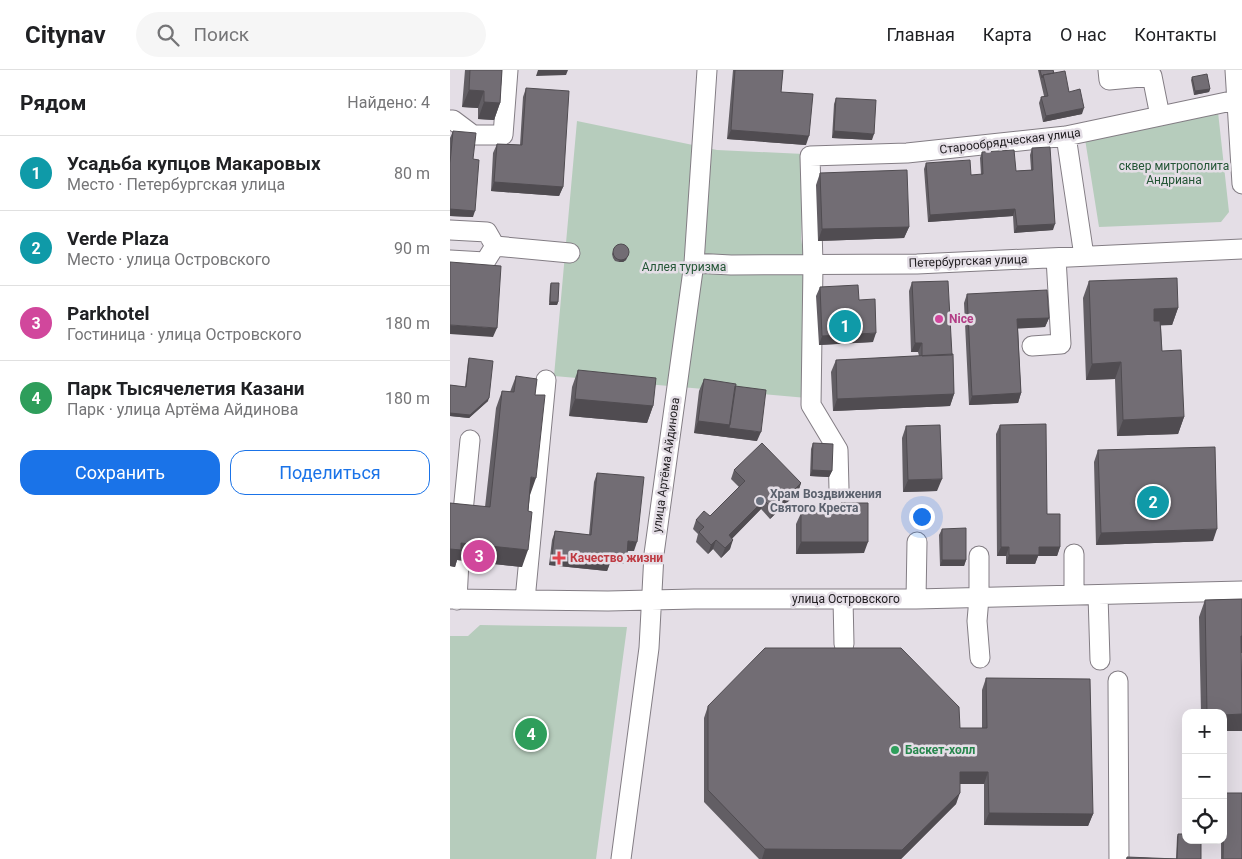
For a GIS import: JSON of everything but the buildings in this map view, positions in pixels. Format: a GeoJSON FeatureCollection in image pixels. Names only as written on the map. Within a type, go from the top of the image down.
{"type":"FeatureCollection","features":[{"type":"Feature","properties":{"kind":"street"},"geometry":{"type":"LineString","coordinates":[[450,120],[453,120],[473,135],[503,135],[508,70]]}},
{"type":"Feature","properties":{"kind":"street","name":"улица Артёма Айдинова"},"geometry":{"type":"LineString","coordinates":[[620,859],[649,648],[654,554],[694,263],[707,70]]}},
{"type":"Feature","properties":{"kind":"street"},"geometry":{"type":"LineString","coordinates":[[1108,70],[1109,80],[1152,76],[1160,116]]}},
{"type":"Feature","properties":{"kind":"street"},"geometry":{"type":"LineString","coordinates":[[1235,70],[1242,184]]}},
{"type":"Feature","properties":{"kind":"street","name":"Старообрядческая улица"},"geometry":{"type":"LineString","coordinates":[[813,264],[810,156],[907,153],[1066,136],[1236,100]]}},
{"type":"Feature","properties":{"kind":"street"},"geometry":{"type":"LineString","coordinates":[[1066,136],[1084,256]]}},
{"type":"Feature","properties":{"kind":"street"},"geometry":{"type":"LineString","coordinates":[[450,230],[487,232],[495,246]]}},
{"type":"Feature","properties":{"kind":"street"},"geometry":{"type":"LineString","coordinates":[[495,246],[570,253]]}},
{"type":"Feature","properties":{"kind":"street"},"geometry":{"type":"LineString","coordinates":[[450,260],[485,262],[495,246]]}},
{"type":"Feature","properties":{"kind":"street","name":"Петербургская улица"},"geometry":{"type":"LineString","coordinates":[[694,263],[731,265],[917,264],[1242,249]]}},
{"type":"Feature","properties":{"kind":"street"},"geometry":{"type":"LineString","coordinates":[[1032,346],[1061,344],[1056,258]]}},
{"type":"Feature","properties":{"kind":"street"},"geometry":{"type":"LineString","coordinates":[[813,264],[811,405],[838,450],[839,489]]}},
{"type":"Feature","properties":{"kind":"street"},"geometry":{"type":"LineString","coordinates":[[525,600],[546,380]]}},
{"type":"Feature","properties":{"kind":"street"},"geometry":{"type":"LineString","coordinates":[[458,515],[470,440]]}},
{"type":"Feature","properties":{"kind":"street"},"geometry":{"type":"LineString","coordinates":[[916,599],[917,542]]}},
{"type":"Feature","properties":{"kind":"street"},"geometry":{"type":"LineString","coordinates":[[1074,554],[1074,595]]}},
{"type":"Feature","properties":{"kind":"street"},"geometry":{"type":"LineString","coordinates":[[979,556],[977,621],[980,658]]}},
{"type":"Feature","properties":{"kind":"street"},"geometry":{"type":"LineString","coordinates":[[453,599],[459,561]]}},
{"type":"Feature","properties":{"kind":"street","name":"улица Островского"},"geometry":{"type":"LineString","coordinates":[[453,599],[651,601],[916,599],[1242,591]]}},
{"type":"Feature","properties":{"kind":"street"},"geometry":{"type":"LineString","coordinates":[[1098,595],[1100,660]]}},
{"type":"Feature","properties":{"kind":"street"},"geometry":{"type":"LineString","coordinates":[[843,599],[844,644]]}},
{"type":"Feature","properties":{"kind":"street"},"geometry":{"type":"LineString","coordinates":[[1118,681],[1119,859]]}},
{"type":"Feature","properties":{"kind":"green space","name":"сквер митрополита Андриана"},"geometry":{"type":"Polygon","coordinates":[[[1218,112],[1229,212],[1221,222],[1099,227],[1085,139],[1218,112]]]}},
{"type":"Feature","properties":{"kind":"green space","name":"Аллея туризма"},"geometry":{"type":"Polygon","coordinates":[[[577,121],[717,150],[804,154],[801,239],[811,298],[807,398],[554,376],[577,121]]]}},
{"type":"Feature","properties":{"kind":"green space"},"geometry":{"type":"Polygon","coordinates":[[[480,625],[627,627],[596,859],[450,859],[450,636],[468,636],[480,625]]]}},
{"type":"Feature","properties":{"kind":"place","name":"Nice"},"geometry":{"type":"Point","coordinates":[939,319]}},
{"type":"Feature","properties":{"kind":"place","name":"Усадьба купцов Макаровых"},"geometry":{"type":"Point","coordinates":[845,326]}},
{"type":"Feature","properties":{"kind":"place","name":"Храм Воздвижения Святого Креста"},"geometry":{"type":"Point","coordinates":[760,501]}},
{"type":"Feature","properties":{"kind":"place","name":"Verde Plaza"},"geometry":{"type":"Point","coordinates":[1153,502]}},
{"type":"Feature","properties":{"kind":"place","name":"Parkhotel"},"geometry":{"type":"Point","coordinates":[479,556]}},
{"type":"Feature","properties":{"kind":"place","name":"Качество жизни"},"geometry":{"type":"Point","coordinates":[559,558]}},
{"type":"Feature","properties":{"kind":"place","name":"Парк Тысячелетия Казани"},"geometry":{"type":"Point","coordinates":[531,734]}},
{"type":"Feature","properties":{"kind":"place","name":"Баскет-холл"},"geometry":{"type":"Point","coordinates":[895,750]}}]}
